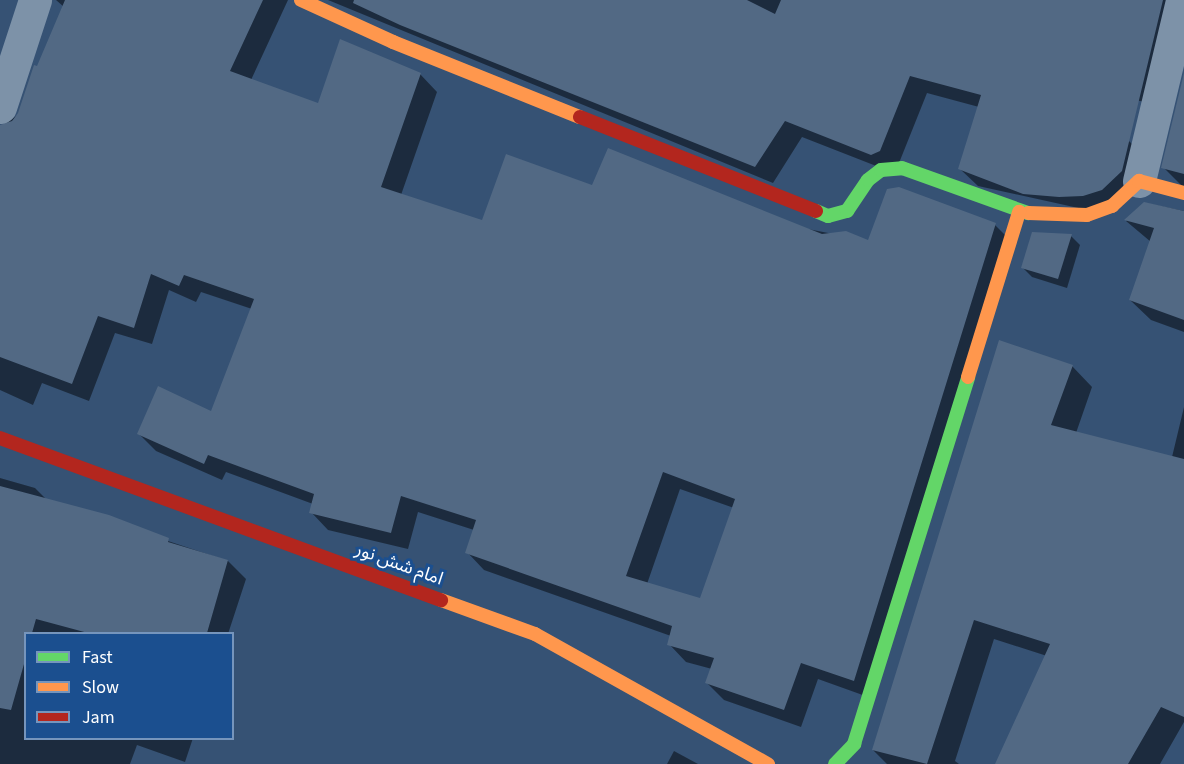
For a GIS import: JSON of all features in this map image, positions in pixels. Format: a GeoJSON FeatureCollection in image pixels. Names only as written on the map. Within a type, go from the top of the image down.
{"type":"FeatureCollection","features":[{"type":"Feature","properties":{"kind":"street"},"geometry":{"type":"LineString","coordinates":[[0,107],[35,0]]}},
{"type":"Feature","properties":{"kind":"street"},"geometry":{"type":"LineString","coordinates":[[301,0],[393,42],[809,212],[828,216],[848,211],[868,180],[881,170],[902,168],[1019,212],[1087,215],[1112,206],[1139,181],[1182,0]]}},
{"type":"Feature","properties":{"kind":"street"},"geometry":{"type":"LineString","coordinates":[[1139,181],[1184,192]]}},
{"type":"Feature","properties":{"kind":"street"},"geometry":{"type":"LineString","coordinates":[[835,764],[854,744],[1019,212]]}},
{"type":"Feature","properties":{"kind":"street","name":"امام شش نور"},"geometry":{"type":"LineString","coordinates":[[0,438],[535,634],[768,764]]}},
{"type":"Feature","properties":{"kind":"building"},"geometry":{"type":"Polygon","coordinates":[[[65,0],[263,0],[230,71],[318,103],[340,39],[421,73],[381,187],[482,220],[506,154],[592,185],[608,148],[822,234],[846,231],[868,240],[887,189],[899,187],[996,223],[854,681],[801,663],[784,710],[705,683],[714,658],[667,645],[672,626],[465,553],[476,520],[401,496],[391,533],[309,513],[314,494],[208,455],[204,464],[137,434],[158,386],[211,411],[254,299],[184,275],[179,286],[151,274],[134,328],[98,316],[72,384],[0,357],[0,125],[12,121],[18,113],[34,65],[37,66],[65,0]],[[663,472],[626,576],[700,598],[735,499],[663,472]]]}},
{"type":"Feature","properties":{"kind":"building"},"geometry":{"type":"Polygon","coordinates":[[[354,0],[747,0],[775,14],[781,0],[1163,0],[1122,171],[1102,190],[1083,196],[1059,197],[1023,194],[958,169],[981,95],[910,76],[880,151],[871,155],[785,121],[755,167],[400,25],[353,3],[354,0]]]}},
{"type":"Feature","properties":{"kind":"building"},"geometry":{"type":"Polygon","coordinates":[[[1184,73],[1184,174],[1161,168],[1184,73]]]}},
{"type":"Feature","properties":{"kind":"building"},"geometry":{"type":"Polygon","coordinates":[[[1144,202],[1184,211],[1184,320],[1129,300],[1154,228],[1124,220],[1144,202]]]}},
{"type":"Feature","properties":{"kind":"building"},"geometry":{"type":"Polygon","coordinates":[[[1032,232],[1072,234],[1058,279],[1021,268],[1032,232]]]}},
{"type":"Feature","properties":{"kind":"building"},"geometry":{"type":"Polygon","coordinates":[[[999,340],[1073,365],[1051,425],[1184,459],[1184,717],[1161,707],[1128,764],[995,764],[1050,644],[974,620],[927,764],[872,750],[999,340]]]}},
{"type":"Feature","properties":{"kind":"building"},"geometry":{"type":"Polygon","coordinates":[[[0,486],[109,515],[169,538],[168,542],[228,560],[207,632],[84,632],[36,619],[32,632],[24,632],[24,664],[11,710],[0,708],[0,486]]]}},
{"type":"Feature","properties":{"kind":"traffic: fast"},"geometry":{"type":"LineString","coordinates":[[816,211],[828,216],[847,211],[868,180],[881,170],[902,168],[1028,213]]}},
{"type":"Feature","properties":{"kind":"traffic: fast"},"geometry":{"type":"LineString","coordinates":[[835,764],[854,744],[968,377]]}},
{"type":"Feature","properties":{"kind":"traffic: slow"},"geometry":{"type":"LineString","coordinates":[[301,0],[393,42],[580,117]]}},
{"type":"Feature","properties":{"kind":"traffic: slow"},"geometry":{"type":"LineString","coordinates":[[1028,213],[1087,215],[1112,206],[1139,181],[1184,193]]}},
{"type":"Feature","properties":{"kind":"traffic: slow"},"geometry":{"type":"LineString","coordinates":[[968,377],[1019,212]]}},
{"type":"Feature","properties":{"kind":"traffic: slow"},"geometry":{"type":"LineString","coordinates":[[441,600],[535,634],[768,764]]}},
{"type":"Feature","properties":{"kind":"traffic: jam"},"geometry":{"type":"LineString","coordinates":[[580,117],[816,211]]}},
{"type":"Feature","properties":{"kind":"traffic: jam"},"geometry":{"type":"LineString","coordinates":[[0,438],[441,600]]}}]}
